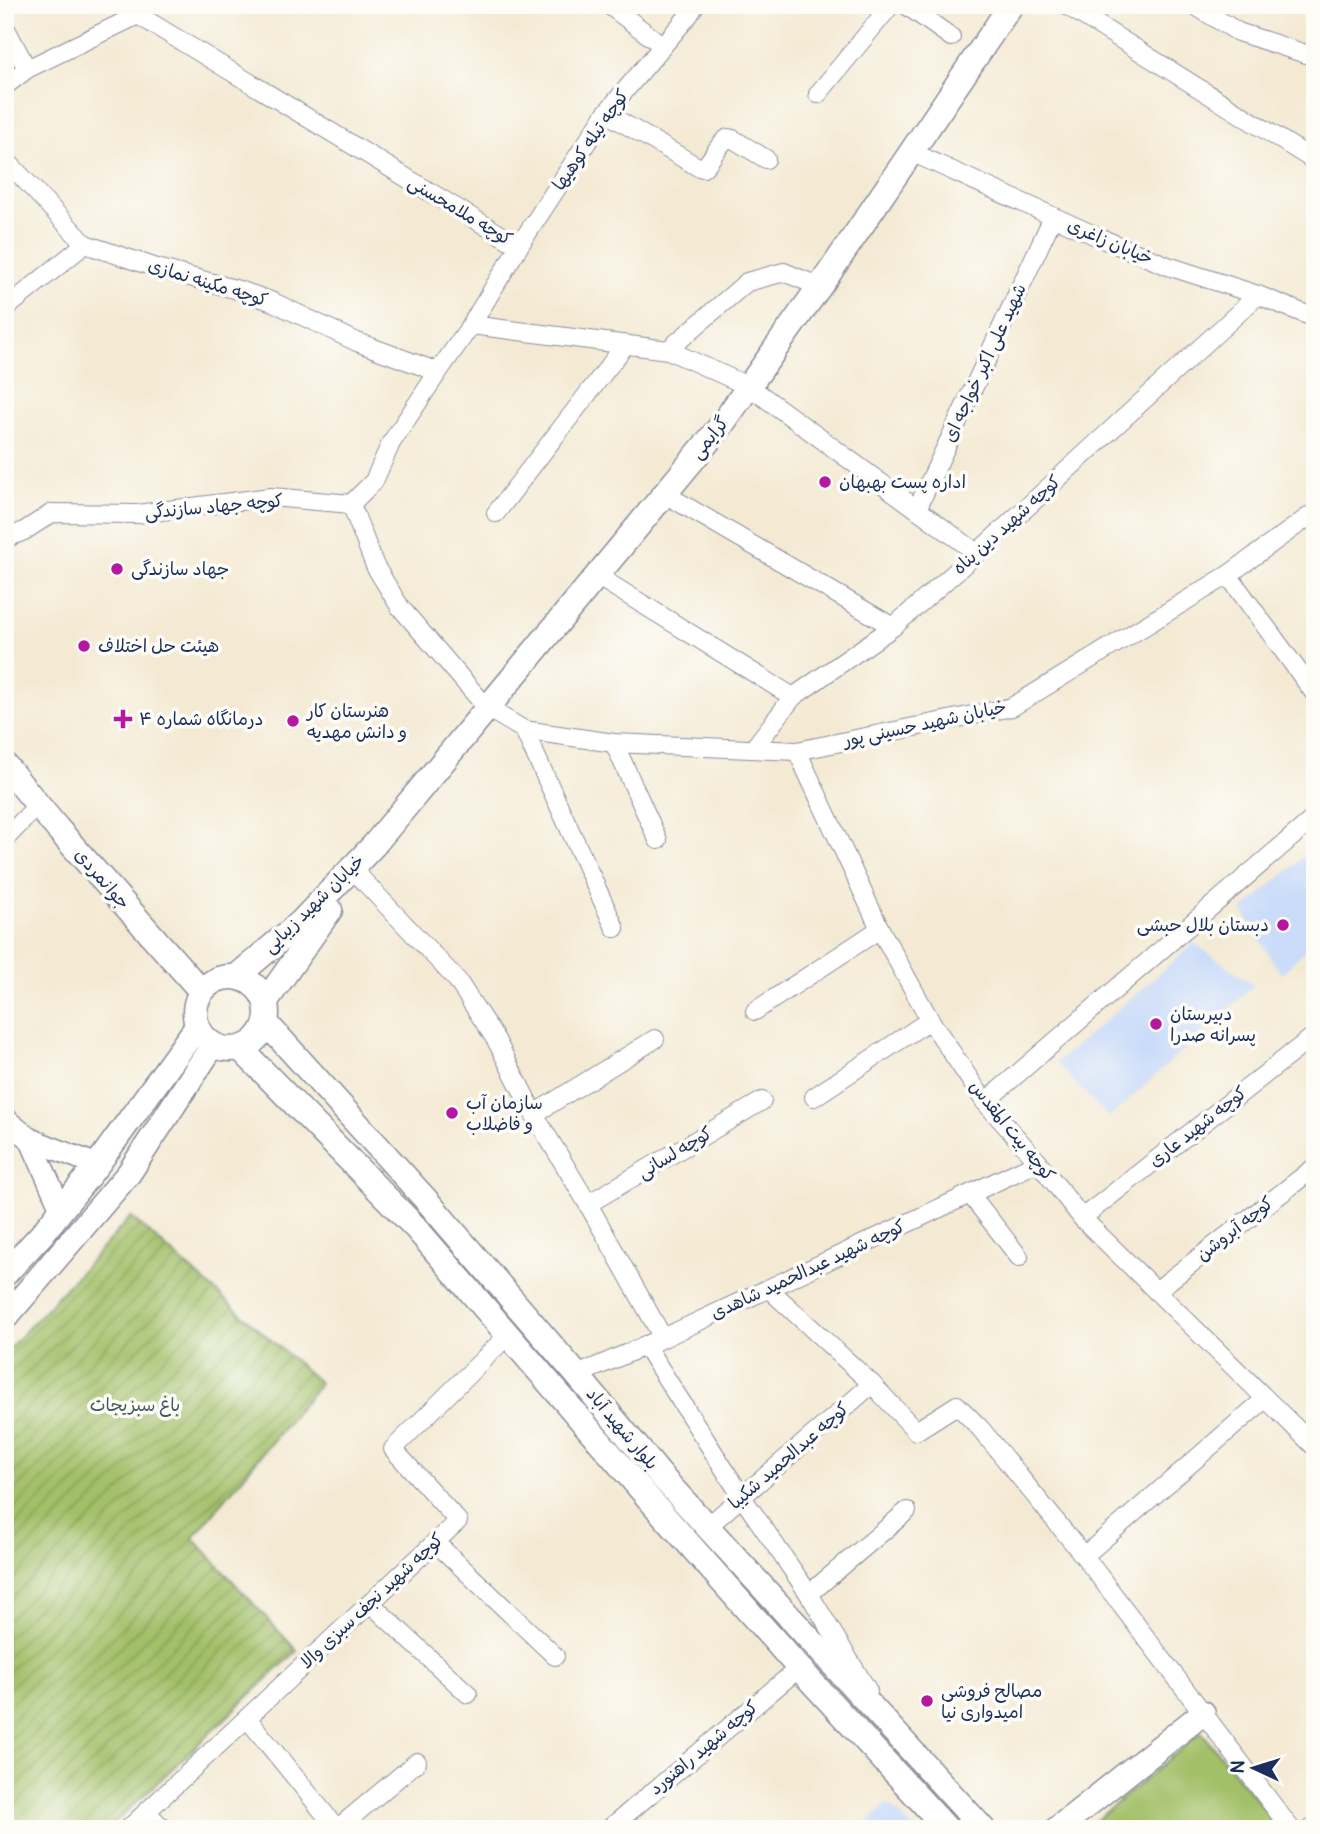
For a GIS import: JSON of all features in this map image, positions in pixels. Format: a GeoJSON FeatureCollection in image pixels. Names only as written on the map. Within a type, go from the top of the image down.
{"type":"FeatureCollection","features":[{"type":"Feature","properties":{"kind":"main road","name":"گرایمی"},"geometry":{"type":"LineString","coordinates":[[374,845],[720,427],[820,287],[1011,5]]}},
{"type":"Feature","properties":{"kind":"main road","name":"جوانمردی"},"geometry":{"type":"LineString","coordinates":[[5,765],[201,991]]}},
{"type":"Feature","properties":{"kind":"main road","name":"خیابان شهید زیبایی"},"geometry":{"type":"LineString","coordinates":[[266,1013],[314,930],[357,874],[374,845]]}},
{"type":"Feature","properties":{"kind":"main road","name":"خیابان شهید زیبایی"},"geometry":{"type":"LineString","coordinates":[[236,977],[300,922],[374,845]]}},
{"type":"Feature","properties":{"kind":"main road"},"geometry":{"type":"LineString","coordinates":[[236,977],[251,982],[259,990],[266,1013],[251,1044],[241,1049],[228,1050],[205,1037],[195,1008],[198,996],[205,986],[215,980],[236,977]]}},
{"type":"Feature","properties":{"kind":"main road","name":"بلوار شهید آباد"},"geometry":{"type":"LineString","coordinates":[[266,1013],[288,1049],[428,1202],[662,1478],[983,1829]]}},
{"type":"Feature","properties":{"kind":"main road"},"geometry":{"type":"LineString","coordinates":[[5,1275],[205,1037]]}},
{"type":"Feature","properties":{"kind":"main road"},"geometry":{"type":"LineString","coordinates":[[5,1318],[128,1173],[205,1037]]}},
{"type":"Feature","properties":{"kind":"main road","name":"بلوار شهید آباد"},"geometry":{"type":"LineString","coordinates":[[241,1049],[415,1227],[650,1500],[947,1829]]}},
{"type":"Feature","properties":{"kind":"main road"},"geometry":{"type":"LineString","coordinates":[[263,1071],[288,1049]]}},
{"type":"Feature","properties":{"kind":"main road"},"geometry":{"type":"LineString","coordinates":[[1057,1829],[1203,1713]]}},
{"type":"Feature","properties":{"kind":"street"},"geometry":{"type":"LineString","coordinates":[[609,5],[663,46]]}},
{"type":"Feature","properties":{"kind":"street","name":"کوچه تیله کوهیها"},"geometry":{"type":"LineString","coordinates":[[519,246],[606,113],[695,5]]}},
{"type":"Feature","properties":{"kind":"street"},"geometry":{"type":"LineString","coordinates":[[818,94],[891,5]]}},
{"type":"Feature","properties":{"kind":"street"},"geometry":{"type":"LineString","coordinates":[[906,5],[951,37]]}},
{"type":"Feature","properties":{"kind":"street"},"geometry":{"type":"LineString","coordinates":[[1066,5],[1315,161]]}},
{"type":"Feature","properties":{"kind":"street"},"geometry":{"type":"LineString","coordinates":[[1194,5],[1238,33],[1315,57]]}},
{"type":"Feature","properties":{"kind":"street"},"geometry":{"type":"LineString","coordinates":[[5,86],[27,68],[140,10]]}},
{"type":"Feature","properties":{"kind":"street","name":"کوچه ملامحسنی"},"geometry":{"type":"LineString","coordinates":[[140,10],[519,246],[471,325],[391,443],[373,481],[351,504]]}},
{"type":"Feature","properties":{"kind":"street"},"geometry":{"type":"LineString","coordinates":[[5,27],[27,68]]}},
{"type":"Feature","properties":{"kind":"street"},"geometry":{"type":"LineString","coordinates":[[606,113],[698,167],[707,165],[728,138],[766,159]]}},
{"type":"Feature","properties":{"kind":"street","name":"خیابان زاغری"},"geometry":{"type":"LineString","coordinates":[[911,152],[1168,266],[1258,295],[1315,318]]}},
{"type":"Feature","properties":{"kind":"street","name":"کوچه مکینه نمازی"},"geometry":{"type":"LineString","coordinates":[[5,159],[85,244],[273,302],[357,342],[438,372]]}},
{"type":"Feature","properties":{"kind":"street","name":"شهید علی اکبر خواجه ای"},"geometry":{"type":"LineString","coordinates":[[917,509],[1053,217]]}},
{"type":"Feature","properties":{"kind":"street"},"geometry":{"type":"LineString","coordinates":[[5,309],[85,244]]}},
{"type":"Feature","properties":{"kind":"street"},"geometry":{"type":"LineString","coordinates":[[668,350],[747,282],[784,272],[820,287]]}},
{"type":"Feature","properties":{"kind":"street","name":"کوچه شهید دین پناه"},"geometry":{"type":"LineString","coordinates":[[753,749],[793,697],[893,628],[1258,295]]}},
{"type":"Feature","properties":{"kind":"street"},"geometry":{"type":"LineString","coordinates":[[471,325],[668,350],[750,387],[977,553]]}},
{"type":"Feature","properties":{"kind":"street"},"geometry":{"type":"LineString","coordinates":[[496,513],[626,344]]}},
{"type":"Feature","properties":{"kind":"street"},"geometry":{"type":"LineString","coordinates":[[665,494],[893,628]]}},
{"type":"Feature","properties":{"kind":"street","name":"کوچه جهاد سازندگی"},"geometry":{"type":"LineString","coordinates":[[5,540],[52,513],[137,514],[271,497],[351,504]]}},
{"type":"Feature","properties":{"kind":"street"},"geometry":{"type":"LineString","coordinates":[[351,504],[375,566],[400,607],[487,708]]}},
{"type":"Feature","properties":{"kind":"street","name":"خیابان شهید حسینی پور"},"geometry":{"type":"LineString","coordinates":[[487,708],[524,730],[614,743],[797,751],[1012,707],[1228,575],[1312,519]]}},
{"type":"Feature","properties":{"kind":"street"},"geometry":{"type":"LineString","coordinates":[[1228,575],[1315,694]]}},
{"type":"Feature","properties":{"kind":"street"},"geometry":{"type":"LineString","coordinates":[[597,576],[793,697]]}},
{"type":"Feature","properties":{"kind":"street"},"geometry":{"type":"LineString","coordinates":[[524,730],[615,928]]}},
{"type":"Feature","properties":{"kind":"street"},"geometry":{"type":"LineString","coordinates":[[614,743],[658,840]]}},
{"type":"Feature","properties":{"kind":"street","name":"کوچه بیت المقدس"},"geometry":{"type":"LineString","coordinates":[[797,751],[880,929],[930,1020],[985,1102],[1038,1162],[1082,1218],[1315,1447]]}},
{"type":"Feature","properties":{"kind":"street"},"geometry":{"type":"LineString","coordinates":[[5,839],[38,805]]}},
{"type":"Feature","properties":{"kind":"street"},"geometry":{"type":"LineString","coordinates":[[985,1102],[1315,817]]}},
{"type":"Feature","properties":{"kind":"street"},"geometry":{"type":"LineString","coordinates":[[357,874],[457,980],[496,1040],[534,1114],[663,1338]]}},
{"type":"Feature","properties":{"kind":"street"},"geometry":{"type":"LineString","coordinates":[[755,1011],[880,929]]}},
{"type":"Feature","properties":{"kind":"street"},"geometry":{"type":"LineString","coordinates":[[814,1097],[930,1020]]}},
{"type":"Feature","properties":{"kind":"street","name":"کوچه شهید عاری"},"geometry":{"type":"LineString","coordinates":[[1082,1218],[1315,1035]]}},
{"type":"Feature","properties":{"kind":"street"},"geometry":{"type":"LineString","coordinates":[[534,1114],[655,1040]]}},
{"type":"Feature","properties":{"kind":"street","name":"کوچه لسانی"},"geometry":{"type":"LineString","coordinates":[[588,1204],[762,1101]]}},
{"type":"Feature","properties":{"kind":"street"},"geometry":{"type":"LineString","coordinates":[[5,1119],[30,1139],[97,1165]]}},
{"type":"Feature","properties":{"kind":"street"},"geometry":{"type":"LineString","coordinates":[[30,1139],[61,1209]]}},
{"type":"Feature","properties":{"kind":"street","name":"کوچه شهید عبدالحمید شاهدی"},"geometry":{"type":"LineString","coordinates":[[577,1375],[663,1338],[1038,1162]]}},
{"type":"Feature","properties":{"kind":"street","name":"کوچه آبروشن"},"geometry":{"type":"LineString","coordinates":[[1156,1291],[1315,1167]]}},
{"type":"Feature","properties":{"kind":"street"},"geometry":{"type":"LineString","coordinates":[[970,1194],[1019,1257]]}},
{"type":"Feature","properties":{"kind":"street"},"geometry":{"type":"LineString","coordinates":[[769,1289],[872,1384],[916,1431],[957,1405],[1084,1556],[1291,1829]]}},
{"type":"Feature","properties":{"kind":"street","name":"کوچه شهید نجف سبزی والا"},"geometry":{"type":"LineString","coordinates":[[128,1829],[458,1521],[393,1450],[508,1335]]}},
{"type":"Feature","properties":{"kind":"street"},"geometry":{"type":"LineString","coordinates":[[645,1345],[808,1594],[892,1730]]}},
{"type":"Feature","properties":{"kind":"street","name":"کوچه عبدالحمید شکیبا"},"geometry":{"type":"LineString","coordinates":[[707,1527],[872,1384]]}},
{"type":"Feature","properties":{"kind":"street"},"geometry":{"type":"LineString","coordinates":[[1084,1556],[1265,1399]]}},
{"type":"Feature","properties":{"kind":"street"},"geometry":{"type":"LineString","coordinates":[[808,1594],[907,1511]]}},
{"type":"Feature","properties":{"kind":"street"},"geometry":{"type":"LineString","coordinates":[[435,1542],[555,1656]]}},
{"type":"Feature","properties":{"kind":"street"},"geometry":{"type":"LineString","coordinates":[[370,1603],[468,1694]]}},
{"type":"Feature","properties":{"kind":"street","name":"کوچه شهید راهنورد"},"geometry":{"type":"LineString","coordinates":[[609,1829],[799,1668]]}},
{"type":"Feature","properties":{"kind":"street"},"geometry":{"type":"LineString","coordinates":[[247,1718],[337,1829],[417,1762]]}},
{"type":"Feature","properties":{"kind":"street"},"geometry":{"type":"LineString","coordinates":[[146,1812],[164,1829]]}},
{"type":"Feature","properties":{"kind":"shaded area","name":"دبستان بلال حبشی"},"geometry":{"type":"Polygon","coordinates":[[[1315,847],[1315,939],[1281,975],[1242,910],[1315,847]]]}},
{"type":"Feature","properties":{"kind":"shaded area","name":"دبیرستان پسرانه صدرا"},"geometry":{"type":"Polygon","coordinates":[[[1194,943],[1254,985],[1109,1118],[1056,1063],[1194,943]]]}},
{"type":"Feature","properties":{"kind":"shaded area"},"geometry":{"type":"Polygon","coordinates":[[[888,1803],[914,1829],[861,1829],[888,1803]]]}},
{"type":"Feature","properties":{"kind":"green space","name":"باغ سبزیجات"},"geometry":{"type":"Polygon","coordinates":[[[131,1217],[320,1383],[193,1538],[297,1651],[108,1829],[5,1829],[5,1353],[131,1217]]]}},
{"type":"Feature","properties":{"kind":"green space"},"geometry":{"type":"Polygon","coordinates":[[[1201,1732],[1281,1829],[1086,1829],[1201,1732]]]}},
{"type":"Feature","properties":{"kind":"place","name":"اداره پست بهبهان"},"geometry":{"type":"Point","coordinates":[825,482]}},
{"type":"Feature","properties":{"kind":"place","name":"جهاد سازندگی"},"geometry":{"type":"Point","coordinates":[117,569]}},
{"type":"Feature","properties":{"kind":"place","name":"هیئت حل اختلاف"},"geometry":{"type":"Point","coordinates":[84,646]}},
{"type":"Feature","properties":{"kind":"place","name":"درمانگاه شماره ۴"},"geometry":{"type":"Point","coordinates":[123,719]}},
{"type":"Feature","properties":{"kind":"place","name":"هنرستان کار و دانش مهدیه"},"geometry":{"type":"Point","coordinates":[293,721]}},
{"type":"Feature","properties":{"kind":"place","name":"دبستان بلال حبشی"},"geometry":{"type":"Point","coordinates":[1283,925]}},
{"type":"Feature","properties":{"kind":"place","name":"دبیرستان پسرانه صدرا"},"geometry":{"type":"Point","coordinates":[1156,1024]}},
{"type":"Feature","properties":{"kind":"place","name":"سازمان آب و فاضلاب"},"geometry":{"type":"Point","coordinates":[452,1113]}},
{"type":"Feature","properties":{"kind":"place","name":"مصالح فروشی امیدواری نیا"},"geometry":{"type":"Point","coordinates":[927,1701]}}]}
